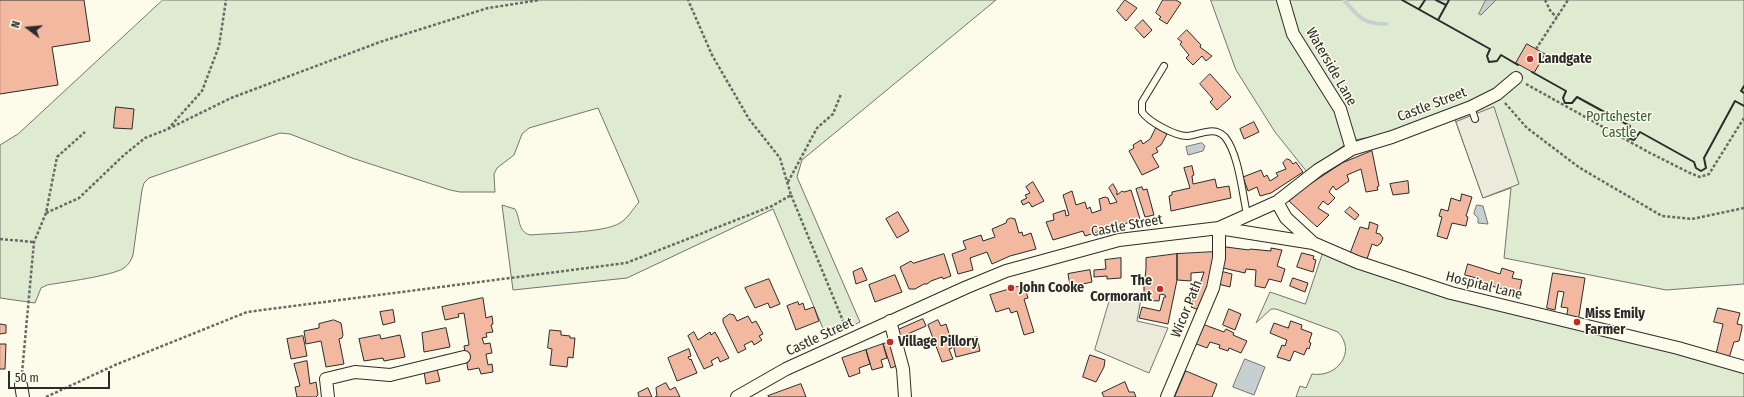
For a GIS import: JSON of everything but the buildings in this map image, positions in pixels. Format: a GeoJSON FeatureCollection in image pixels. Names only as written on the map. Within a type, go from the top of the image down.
{"type":"FeatureCollection","features":[{"type":"Feature","properties":{"kind":"street","name":"Waterside Lane"},"geometry":{"type":"LineString","coordinates":[[1283,0],[1293,34],[1340,109],[1352,148]]}},
{"type":"Feature","properties":{"kind":"street","name":"Castle Street"},"geometry":{"type":"LineString","coordinates":[[737,397],[786,369],[850,339],[1006,271],[1119,240],[1219,228],[1247,214],[1277,202],[1318,170],[1352,148],[1392,137],[1471,107],[1497,94],[1516,78]]}},
{"type":"Feature","properties":{"kind":"street"},"geometry":{"type":"LineString","coordinates":[[1277,202],[1286,218],[1313,243]]}},
{"type":"Feature","properties":{"kind":"street","name":"Hospital Lane"},"geometry":{"type":"LineString","coordinates":[[1219,228],[1313,243],[1357,262],[1444,291],[1678,348],[1744,367]]}},
{"type":"Feature","properties":{"kind":"street","name":"Wicor Path"},"geometry":{"type":"LineString","coordinates":[[1167,397],[1213,288],[1218,258],[1219,228]]}},
{"type":"Feature","properties":{"kind":"street"},"geometry":{"type":"LineString","coordinates":[[890,321],[903,369],[905,397]]}},
{"type":"Feature","properties":{"kind":"street"},"geometry":{"type":"LineString","coordinates":[[328,397],[326,379],[355,372],[390,375],[464,357]]}},
{"type":"Feature","properties":{"kind":"lane"},"geometry":{"type":"LineString","coordinates":[[1164,66],[1142,102],[1142,112],[1151,122],[1180,135],[1188,136],[1210,131],[1218,132],[1224,136],[1233,153],[1247,214]]}},
{"type":"Feature","properties":{"kind":"lane"},"geometry":{"type":"LineString","coordinates":[[1471,107],[1475,119]]}},
{"type":"Feature","properties":{"kind":"path"},"geometry":{"type":"LineString","coordinates":[[168,129],[202,91],[219,46],[226,0]]}},
{"type":"Feature","properties":{"kind":"path"},"geometry":{"type":"LineString","coordinates":[[46,213],[79,198],[124,155],[145,138],[168,129],[231,98],[380,42],[488,8],[540,0]]}},
{"type":"Feature","properties":{"kind":"path"},"geometry":{"type":"LineString","coordinates":[[688,0],[712,55],[749,119],[780,158],[791,195],[850,339]]}},
{"type":"Feature","properties":{"kind":"path"},"geometry":{"type":"LineString","coordinates":[[1545,0],[1551,12],[1557,17]]}},
{"type":"Feature","properties":{"kind":"path"},"geometry":{"type":"LineString","coordinates":[[1536,50],[1568,0]]}},
{"type":"Feature","properties":{"kind":"path"},"geometry":{"type":"LineString","coordinates":[[1516,78],[1650,153],[1697,176],[1708,174],[1744,118]]}},
{"type":"Feature","properties":{"kind":"path"},"geometry":{"type":"LineString","coordinates":[[788,182],[818,128],[833,114],[841,94]]}},
{"type":"Feature","properties":{"kind":"path"},"geometry":{"type":"LineString","coordinates":[[1497,94],[1527,128],[1580,168],[1662,216],[1692,219],[1744,208]]}},
{"type":"Feature","properties":{"kind":"path"},"geometry":{"type":"LineString","coordinates":[[22,391],[34,242],[46,213],[57,157],[85,132]]}},
{"type":"Feature","properties":{"kind":"path"},"geometry":{"type":"LineString","coordinates":[[46,397],[115,365],[246,312],[626,263],[772,206],[791,195]]}},
{"type":"Feature","properties":{"kind":"path"},"geometry":{"type":"LineString","coordinates":[[0,239],[34,242]]}},
{"type":"Feature","properties":{"kind":"green space"},"geometry":{"type":"Polygon","coordinates":[[[163,0],[996,0],[802,160],[797,177],[860,322],[827,338],[773,209],[627,278],[513,290],[502,205],[515,209],[521,228],[530,235],[590,231],[612,226],[626,219],[639,202],[598,108],[529,128],[522,134],[514,155],[497,168],[494,174],[495,192],[460,192],[450,190],[352,158],[290,134],[280,133],[149,178],[144,183],[142,190],[133,255],[130,262],[124,268],[109,274],[47,285],[41,288],[35,303],[0,298],[0,145],[18,134],[163,0]]]}},
{"type":"Feature","properties":{"kind":"green space","name":"Portchester Castle"},"geometry":{"type":"Polygon","coordinates":[[[1211,0],[1744,0],[1744,284],[1666,290],[1504,258],[1511,188],[1483,198],[1452,111],[1391,133],[1350,141],[1307,172],[1275,132],[1236,70],[1211,0]]]}},
{"type":"Feature","properties":{"kind":"green space"},"geometry":{"type":"Polygon","coordinates":[[[1323,253],[1446,298],[1703,354],[1744,368],[1744,397],[1296,397],[1300,386],[1306,388],[1312,374],[1329,372],[1342,362],[1345,355],[1343,340],[1338,332],[1276,309],[1271,309],[1256,323],[1270,292],[1305,304],[1323,253]]]}},
{"type":"Feature","properties":{"kind":"shaded area"},"geometry":{"type":"Polygon","coordinates":[[[1486,0],[1496,0],[1481,15],[1479,14],[1486,0]]]}},
{"type":"Feature","properties":{"kind":"shaded area"},"geometry":{"type":"Polygon","coordinates":[[[1494,107],[1519,184],[1483,198],[1456,122],[1494,107]]]}},
{"type":"Feature","properties":{"kind":"shaded area"},"geometry":{"type":"Polygon","coordinates":[[[1202,143],[1205,146],[1203,151],[1188,155],[1186,147],[1202,143]]]}},
{"type":"Feature","properties":{"kind":"shaded area"},"geometry":{"type":"Polygon","coordinates":[[[1477,205],[1483,206],[1488,224],[1478,223],[1478,218],[1474,214],[1477,205]]]}},
{"type":"Feature","properties":{"kind":"shaded area"},"geometry":{"type":"Polygon","coordinates":[[[1111,296],[1132,296],[1141,298],[1137,321],[1168,328],[1149,373],[1095,350],[1111,296]]]}},
{"type":"Feature","properties":{"kind":"shaded area"},"geometry":{"type":"Polygon","coordinates":[[[1245,359],[1265,367],[1254,395],[1233,387],[1245,359]]]}},
{"type":"Feature","properties":{"kind":"waterway"},"geometry":{"type":"LineString","coordinates":[[1344,0],[1353,11],[1367,21],[1378,24],[1386,24]]}},
{"type":"Feature","properties":{"kind":"wall"},"geometry":{"type":"LineString","coordinates":[[1402,0],[1490,49],[1487,56],[1489,62],[1497,61],[1501,55],[1518,65]]}},
{"type":"Feature","properties":{"kind":"wall"},"geometry":{"type":"LineString","coordinates":[[1419,9],[1425,0]]}},
{"type":"Feature","properties":{"kind":"wall"},"geometry":{"type":"LineString","coordinates":[[1436,0],[1446,5]]}},
{"type":"Feature","properties":{"kind":"wall"},"geometry":{"type":"LineString","coordinates":[[1438,20],[1449,0]]}},
{"type":"Feature","properties":{"kind":"wall"},"geometry":{"type":"LineString","coordinates":[[1532,72],[1566,91],[1563,98],[1565,103],[1572,103],[1577,97],[1630,126],[1626,134],[1628,138],[1634,140],[1640,132],[1694,162],[1696,168],[1701,171],[1706,168],[1704,158],[1735,101],[1744,106]]}},
{"type":"Feature","properties":{"kind":"wall"},"geometry":{"type":"LineString","coordinates":[[1744,86],[1741,91],[1744,93]]}},
{"type":"Feature","properties":{"kind":"place","name":"Landgate"},"geometry":{"type":"Point","coordinates":[1530,59]}},
{"type":"Feature","properties":{"kind":"place","name":"John Cooke"},"geometry":{"type":"Point","coordinates":[1011,288]}},
{"type":"Feature","properties":{"kind":"place","name":"The Cormorant"},"geometry":{"type":"Point","coordinates":[1160,289]}},
{"type":"Feature","properties":{"kind":"place","name":"Miss Emily Farmer"},"geometry":{"type":"Point","coordinates":[1577,322]}},
{"type":"Feature","properties":{"kind":"place","name":"Village Pillory"},"geometry":{"type":"Point","coordinates":[890,342]}}]}
